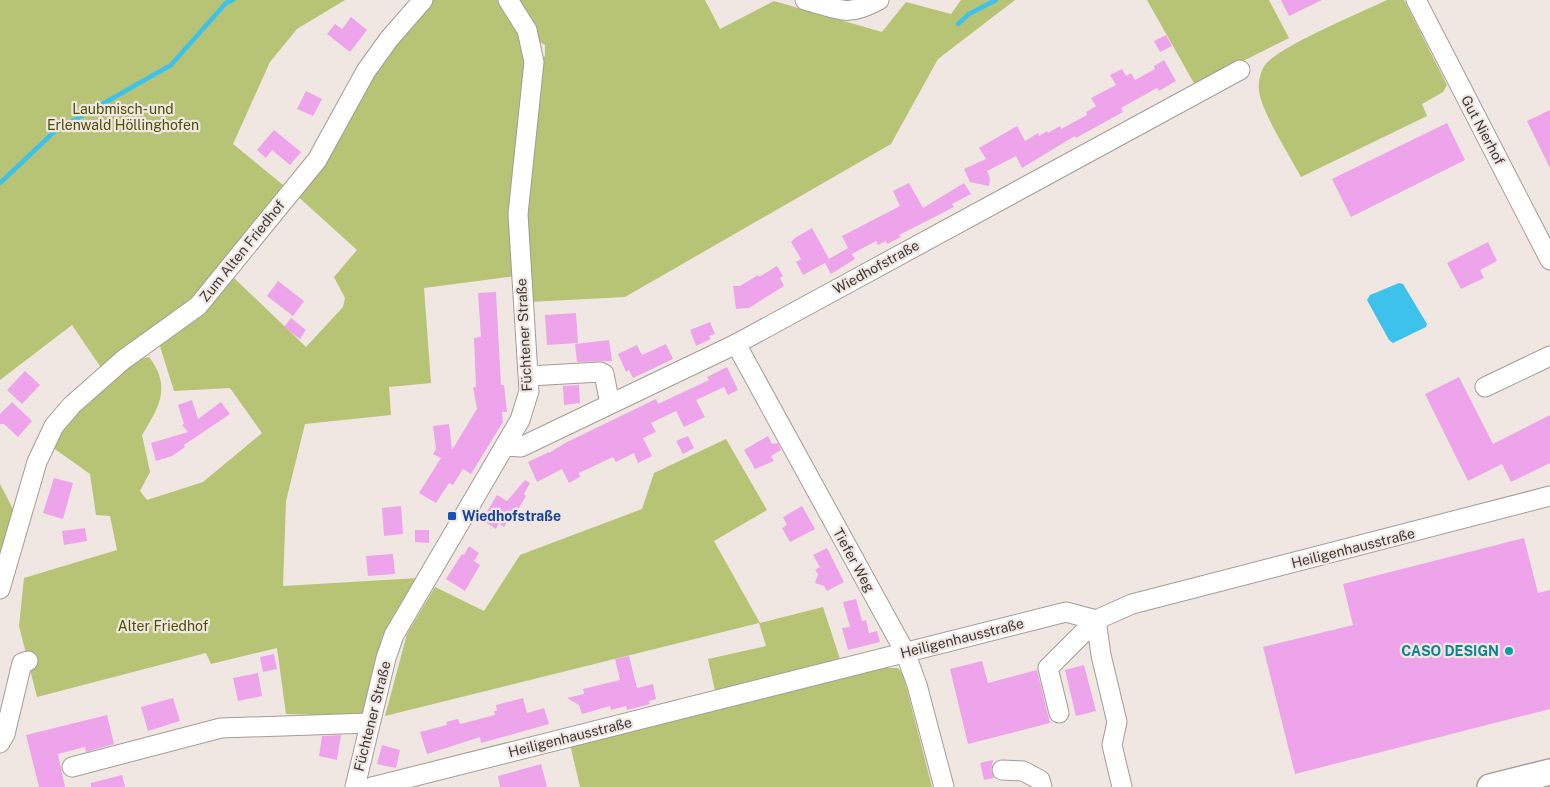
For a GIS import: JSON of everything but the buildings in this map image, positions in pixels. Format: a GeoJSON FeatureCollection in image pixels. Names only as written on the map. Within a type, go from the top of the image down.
{"type":"FeatureCollection","features":[{"type":"Feature","properties":{"kind":"main road"},"geometry":{"type":"LineString","coordinates":[[1490,787],[1550,772]]}},
{"type":"Feature","properties":{"kind":"street","name":"Zum Alten Friedhof"},"geometry":{"type":"LineString","coordinates":[[0,589],[37,462],[54,426],[72,405],[123,360],[198,306],[317,160],[366,71],[389,39],[423,0]]}},
{"type":"Feature","properties":{"kind":"street","name":"Füchtener Straße"},"geometry":{"type":"LineString","coordinates":[[355,787],[386,658],[394,635],[505,446],[526,404],[529,376],[518,214],[534,62],[527,30],[508,0]]}},
{"type":"Feature","properties":{"kind":"street"},"geometry":{"type":"LineString","coordinates":[[805,0],[848,12],[862,9],[879,0]]}},
{"type":"Feature","properties":{"kind":"street","name":"Gut Nierhof"},"geometry":{"type":"LineString","coordinates":[[1416,0],[1550,260]]}},
{"type":"Feature","properties":{"kind":"street","name":"Wiedhofstraße"},"geometry":{"type":"LineString","coordinates":[[505,446],[520,447],[736,344],[1240,70]]}},
{"type":"Feature","properties":{"kind":"street","name":"Tiefer Weg"},"geometry":{"type":"LineString","coordinates":[[736,344],[905,652],[917,685],[944,787]]}},
{"type":"Feature","properties":{"kind":"street"},"geometry":{"type":"LineString","coordinates":[[1485,387],[1550,356]]}},
{"type":"Feature","properties":{"kind":"street"},"geometry":{"type":"LineString","coordinates":[[529,376],[600,372],[604,374],[610,404]]}},
{"type":"Feature","properties":{"kind":"street","name":"Heiligenhausstraße"},"geometry":{"type":"LineString","coordinates":[[372,787],[1066,612],[1096,620],[1132,604],[1550,496]]}},
{"type":"Feature","properties":{"kind":"street"},"geometry":{"type":"LineString","coordinates":[[1059,713],[1048,668],[1096,620]]}},
{"type":"Feature","properties":{"kind":"street"},"geometry":{"type":"LineString","coordinates":[[1096,620],[1101,655],[1117,722],[1112,744],[1122,787]]}},
{"type":"Feature","properties":{"kind":"street"},"geometry":{"type":"LineString","coordinates":[[2,738],[22,663],[28,661]]}},
{"type":"Feature","properties":{"kind":"street"},"geometry":{"type":"LineString","coordinates":[[72,768],[221,728],[370,723]]}},
{"type":"Feature","properties":{"kind":"street"},"geometry":{"type":"LineString","coordinates":[[1002,770],[1023,771],[1040,780],[1042,787]]}},
{"type":"Feature","properties":{"kind":"green space","name":"Laubmisch- und Erlenwald Höllinghofen"},"geometry":{"type":"Polygon","coordinates":[[[0,0],[345,0],[297,29],[270,62],[233,144],[288,189],[194,299],[102,369],[72,325],[0,380],[0,0]]]}},
{"type":"Feature","properties":{"kind":"green space","name":"Alter Friedhof"},"geometry":{"type":"Polygon","coordinates":[[[430,0],[501,0],[516,24],[527,62],[516,276],[424,288],[431,383],[389,387],[391,415],[305,424],[286,501],[283,586],[419,578],[396,611],[382,637],[364,716],[286,714],[277,648],[211,664],[206,653],[37,697],[19,626],[24,578],[117,550],[110,516],[96,515],[90,474],[52,447],[69,420],[136,360],[149,357],[160,378],[161,387],[158,406],[142,435],[150,472],[140,491],[147,500],[203,482],[262,433],[230,388],[174,391],[159,343],[232,276],[306,347],[343,307],[345,298],[334,277],[357,250],[294,193],[355,97],[430,0]]]}},
{"type":"Feature","properties":{"kind":"green space"},"geometry":{"type":"Polygon","coordinates":[[[514,0],[705,0],[720,29],[774,1],[882,32],[906,2],[951,14],[961,0],[1015,0],[938,59],[891,144],[625,297],[529,302],[523,247],[540,62],[545,56],[545,45],[536,40],[514,0]]]}},
{"type":"Feature","properties":{"kind":"green space"},"geometry":{"type":"Polygon","coordinates":[[[1147,0],[1269,0],[1289,38],[1195,85],[1147,0]]]}},
{"type":"Feature","properties":{"kind":"green space"},"geometry":{"type":"Polygon","coordinates":[[[1387,0],[1404,0],[1447,85],[1443,92],[1422,104],[1427,116],[1301,177],[1265,111],[1261,100],[1259,85],[1263,68],[1286,49],[1387,0]]]}},
{"type":"Feature","properties":{"kind":"green space"},"geometry":{"type":"Polygon","coordinates":[[[726,439],[767,510],[714,541],[760,623],[823,607],[841,662],[716,695],[708,659],[766,646],[759,623],[385,716],[407,634],[435,587],[484,611],[520,555],[642,509],[654,473],[726,439]]]}},
{"type":"Feature","properties":{"kind":"green space"},"geometry":{"type":"Polygon","coordinates":[[[0,484],[14,511],[0,556],[0,484]]]}},
{"type":"Feature","properties":{"kind":"green space"},"geometry":{"type":"Polygon","coordinates":[[[884,668],[898,668],[903,674],[932,787],[580,787],[570,744],[884,668]]]}},
{"type":"Feature","properties":{"kind":"water"},"geometry":{"type":"Polygon","coordinates":[[[1399,283],[1403,284],[1427,324],[1426,327],[1393,343],[1389,340],[1367,300],[1370,295],[1399,283]]]}},
{"type":"Feature","properties":{"kind":"waterway"},"geometry":{"type":"LineString","coordinates":[[0,183],[55,131],[171,65],[226,3],[233,0]]}},
{"type":"Feature","properties":{"kind":"waterway"},"geometry":{"type":"LineString","coordinates":[[958,24],[969,14],[996,0]]}},
{"type":"Feature","properties":{"kind":"place","name":"Wiedhofstraße"},"geometry":{"type":"Point","coordinates":[452,516]}},
{"type":"Feature","properties":{"kind":"place","name":"CASO DESIGN"},"geometry":{"type":"Point","coordinates":[1509,651]}}]}
